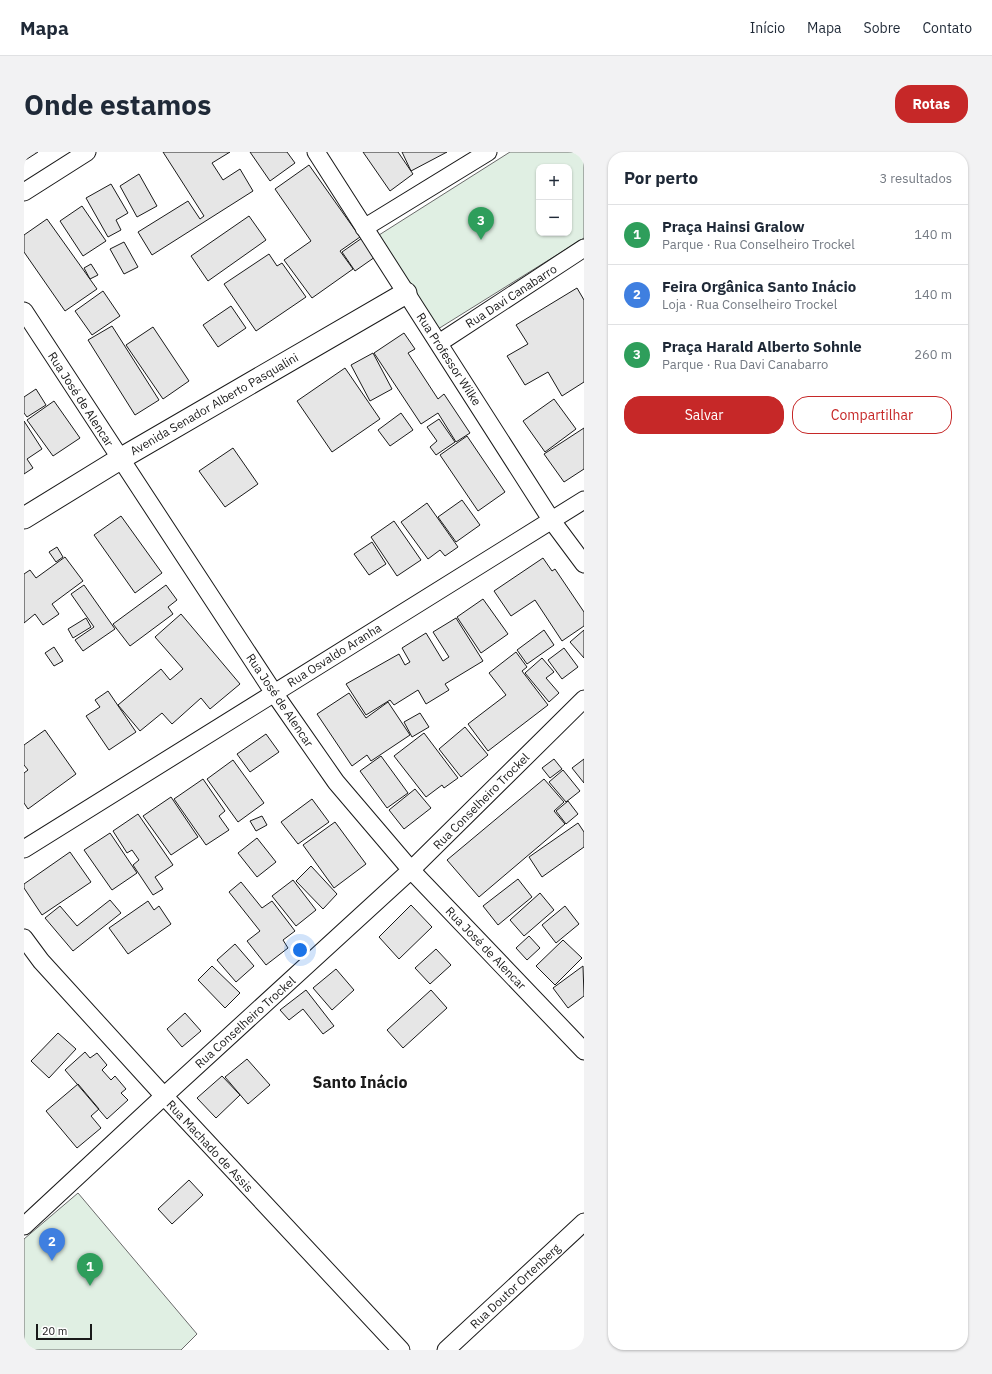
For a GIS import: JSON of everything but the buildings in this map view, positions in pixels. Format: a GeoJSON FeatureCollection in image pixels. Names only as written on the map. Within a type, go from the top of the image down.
{"type":"FeatureCollection","features":[{"type":"Feature","properties":{"kind":"street"},"geometry":{"type":"LineString","coordinates":[[24,192],[87,152]]}},
{"type":"Feature","properties":{"kind":"street","name":"Rua Professor Wilke"},"geometry":{"type":"LineString","coordinates":[[316,152],[552,521],[584,564]]}},
{"type":"Feature","properties":{"kind":"street"},"geometry":{"type":"LineString","coordinates":[[364,228],[488,152]]}},
{"type":"Feature","properties":{"kind":"street","name":"Rua Davi Canabarro"},"geometry":{"type":"LineString","coordinates":[[439,343],[584,248]]}},
{"type":"Feature","properties":{"kind":"street","name":"Avenida Senador Alberto Pasqualini"},"geometry":{"type":"LineString","coordinates":[[24,518],[120,459],[406,293]]}},
{"type":"Feature","properties":{"kind":"street","name":"Rua José de Alencar"},"geometry":{"type":"LineString","coordinates":[[24,311],[274,693],[336,782],[412,870],[584,1051]]}},
{"type":"Feature","properties":{"kind":"street","name":"Rua Osvaldo Aranha"},"geometry":{"type":"LineString","coordinates":[[24,849],[584,500]]}},
{"type":"Feature","properties":{"kind":"street","name":"Rua Conselheiro Trockel"},"geometry":{"type":"LineString","coordinates":[[24,1226],[412,870],[584,699]]}},
{"type":"Feature","properties":{"kind":"street","name":"Rua Machado de Assis"},"geometry":{"type":"LineString","coordinates":[[24,938],[41,961],[164,1096],[402,1350]]}},
{"type":"Feature","properties":{"kind":"street","name":"Rua Doutor Ortenberg"},"geometry":{"type":"LineString","coordinates":[[446,1350],[584,1222]]}},
{"type":"Feature","properties":{"kind":"green space"},"geometry":{"type":"Polygon","coordinates":[[[510,152],[584,152],[584,238],[438,329],[379,235],[510,152]]]}},
{"type":"Feature","properties":{"kind":"green space"},"geometry":{"type":"Polygon","coordinates":[[[78,1193],[197,1334],[181,1350],[24,1350],[24,1239],[78,1193]]]}},
{"type":"Feature","properties":{"kind":"place","name":"Praça Harald Alberto Sohnle"},"geometry":{"type":"Point","coordinates":[481,240]}},
{"type":"Feature","properties":{"kind":"place","name":"Feira Orgânica Santo Inácio"},"geometry":{"type":"Point","coordinates":[52,1261]}},
{"type":"Feature","properties":{"kind":"place","name":"Praça Hainsi Gralow"},"geometry":{"type":"Point","coordinates":[90,1286]}},
{"type":"Feature","properties":{"kind":"district","name":"Santo Inácio"},"geometry":{"type":"Point","coordinates":[360,1082]}}]}
